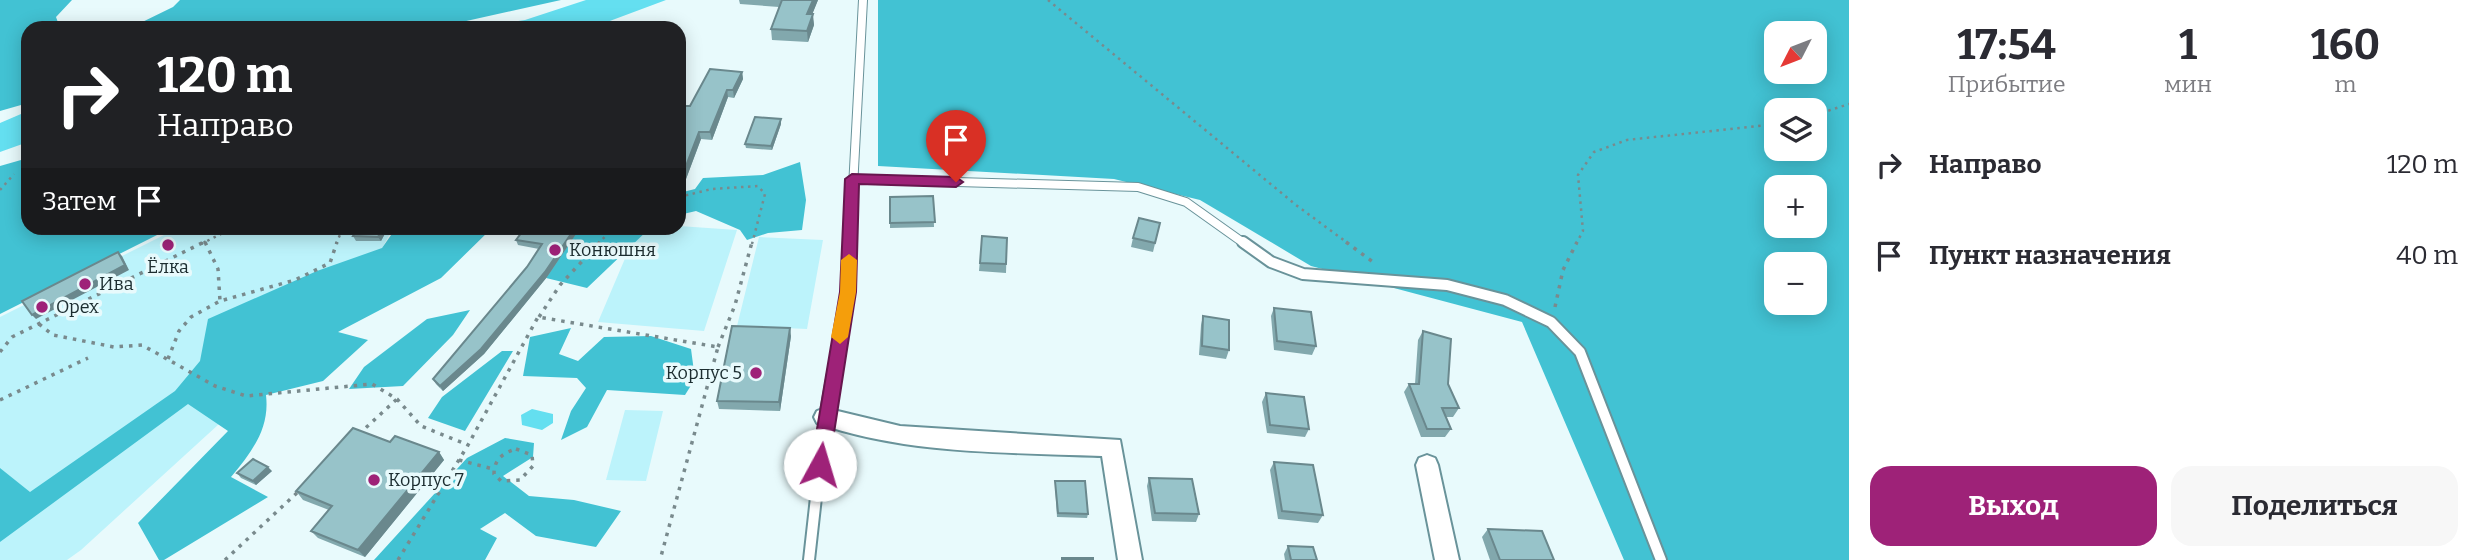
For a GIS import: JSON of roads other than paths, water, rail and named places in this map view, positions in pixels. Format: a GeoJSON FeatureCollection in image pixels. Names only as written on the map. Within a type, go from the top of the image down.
{"type":"FeatureCollection","features":[{"type":"Feature","properties":{"kind":"street"},"geometry":{"type":"LineString","coordinates":[[825,417],[900,435],[947,440],[1112,447],[1130,560]]}},
{"type":"Feature","properties":{"kind":"street"},"geometry":{"type":"LineString","coordinates":[[1427,466],[1447,560]]}},
{"type":"Feature","properties":{"kind":"lane"},"geometry":{"type":"LineString","coordinates":[[809,560],[825,417],[848,292],[863,0]]}},
{"type":"Feature","properties":{"kind":"lane"},"geometry":{"type":"LineString","coordinates":[[852,179],[1138,187],[1186,202],[1271,262],[1303,274],[1447,285],[1505,300],[1552,322],[1580,352],[1661,560]]}},
{"type":"Feature","properties":{"kind":"place","name":"Ёлка"},"geometry":{"type":"Point","coordinates":[168,245]}},
{"type":"Feature","properties":{"kind":"place","name":"Конюшня"},"geometry":{"type":"Point","coordinates":[555,250]}},
{"type":"Feature","properties":{"kind":"place","name":"Ива"},"geometry":{"type":"Point","coordinates":[85,284]}},
{"type":"Feature","properties":{"kind":"place","name":"Орех"},"geometry":{"type":"Point","coordinates":[42,307]}},
{"type":"Feature","properties":{"kind":"place","name":"Корпус 5"},"geometry":{"type":"Point","coordinates":[756,373]}},
{"type":"Feature","properties":{"kind":"place","name":"Корпус 7"},"geometry":{"type":"Point","coordinates":[374,480]}}]}
